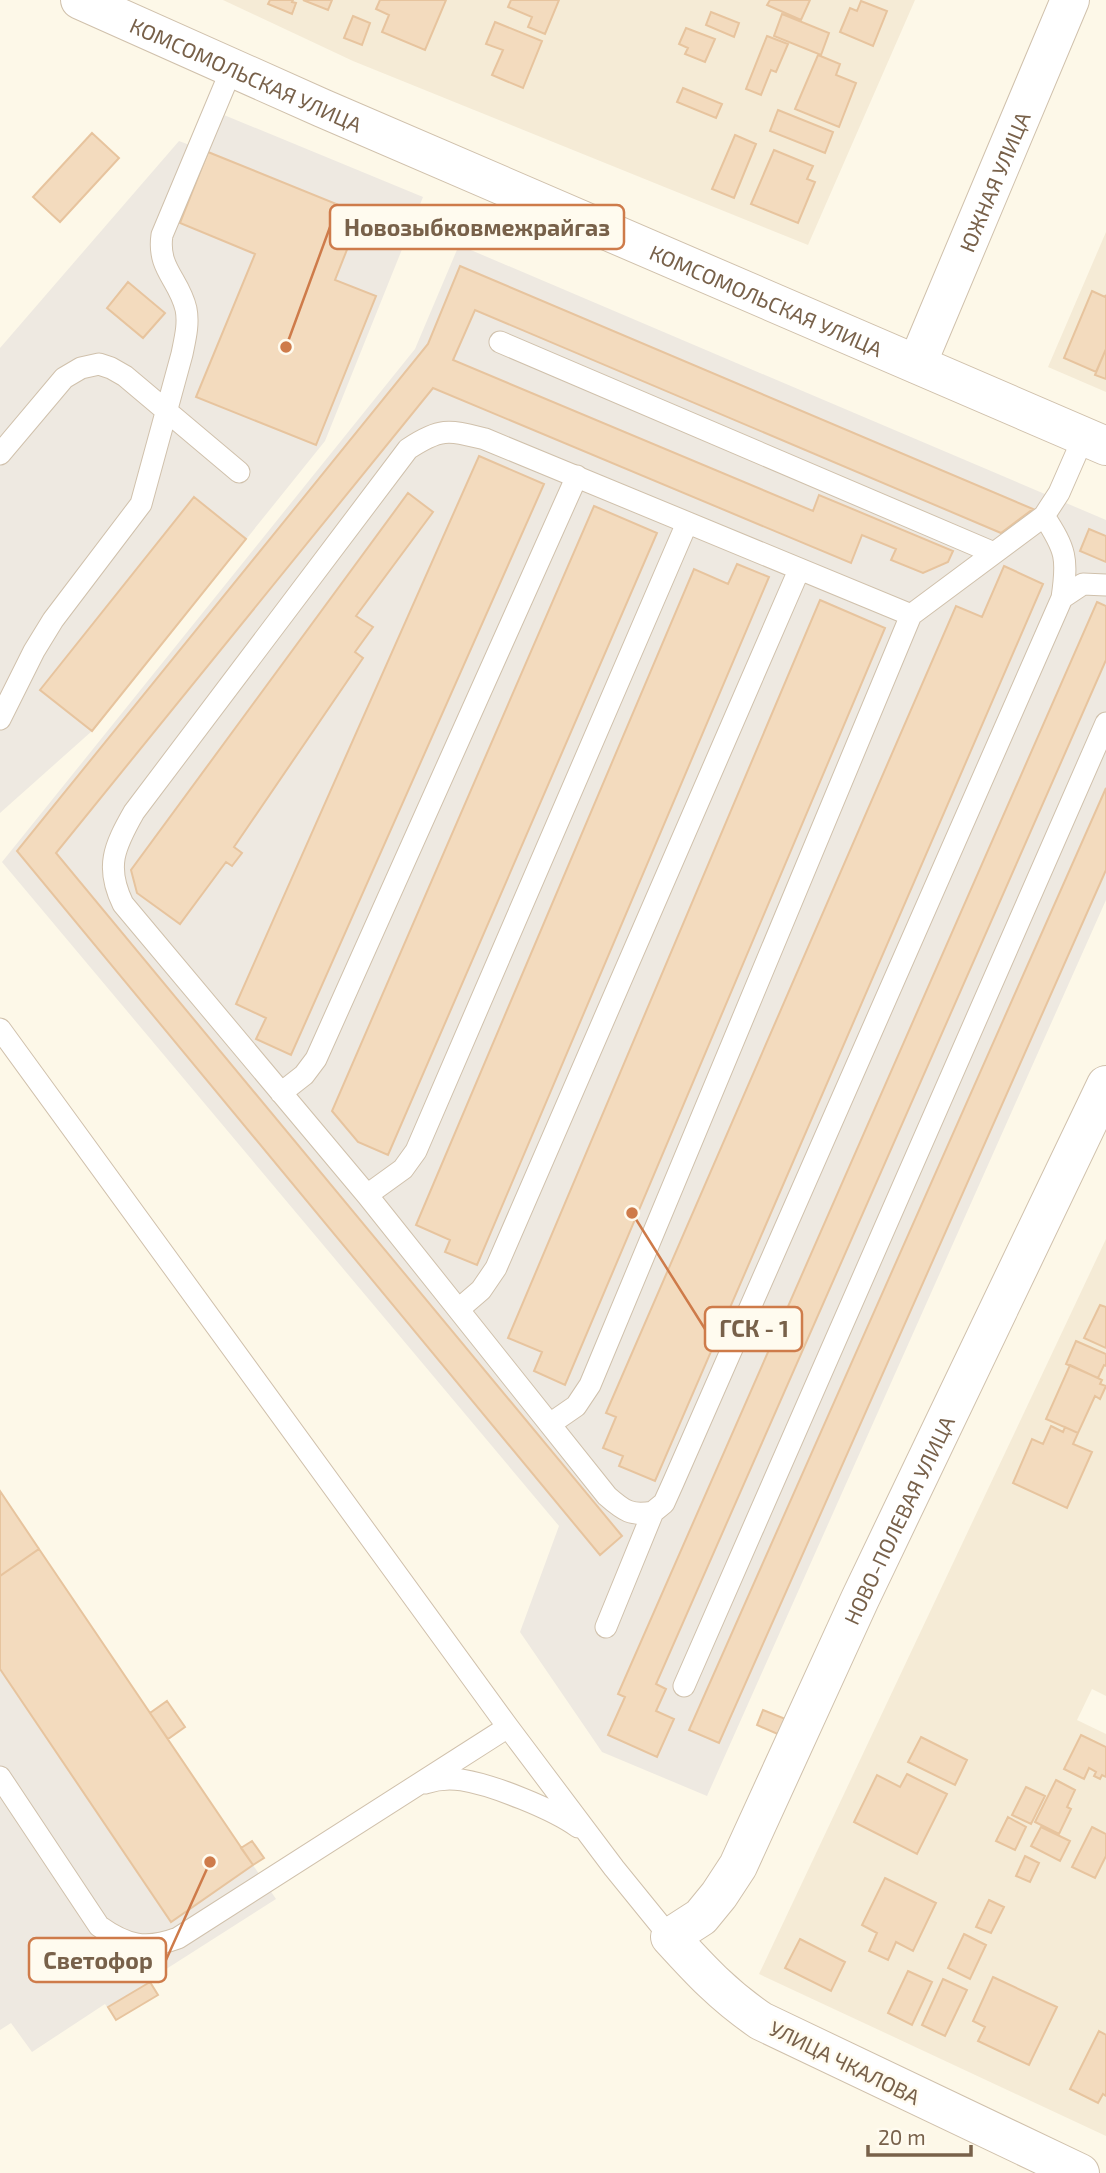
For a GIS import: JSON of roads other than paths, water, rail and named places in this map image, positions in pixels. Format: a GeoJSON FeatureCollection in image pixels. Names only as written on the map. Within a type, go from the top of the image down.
{"type":"FeatureCollection","features":[{"type":"Feature","properties":{"kind":"street","name":"КОМСОМОЛЬСКАЯ УЛИЦА"},"geometry":{"type":"LineString","coordinates":[[80,0],[1095,441]]}},
{"type":"Feature","properties":{"kind":"street","name":"ЮЖНАЯ УЛИЦА"},"geometry":{"type":"LineString","coordinates":[[917,364],[1070,0]]}},
{"type":"Feature","properties":{"kind":"street","name":"НОВО-ПОЛЕВАЯ УЛИЦА"},"geometry":{"type":"LineString","coordinates":[[670,1937],[701,1917],[738,1866],[860,1599],[1106,1085]]}},
{"type":"Feature","properties":{"kind":"street","name":"УЛИЦА ЧКАЛОВА"},"geometry":{"type":"LineString","coordinates":[[670,1937],[732,2001],[761,2021],[1080,2173]]}},
{"type":"Feature","properties":{"kind":"lane"},"geometry":{"type":"LineString","coordinates":[[0,719],[7,684],[141,504],[187,332],[186,311],[181,296],[163,262],[160,250],[162,235],[232,68]]}},
{"type":"Feature","properties":{"kind":"lane"},"geometry":{"type":"LineString","coordinates":[[500,342],[994,553]]}},
{"type":"Feature","properties":{"kind":"lane"},"geometry":{"type":"LineString","coordinates":[[0,454],[64,379],[81,368],[99,364],[125,376],[239,472]]}},
{"type":"Feature","properties":{"kind":"lane"},"geometry":{"type":"LineString","coordinates":[[653,1512],[637,1515],[621,1508],[607,1496],[367,1195],[123,904],[112,870],[114,855],[134,812],[408,449],[439,432],[460,433],[485,439],[911,615]]}},
{"type":"Feature","properties":{"kind":"lane"},"geometry":{"type":"LineString","coordinates":[[550,1424],[576,1406],[590,1385],[911,615],[1044,516],[1095,441]]}},
{"type":"Feature","properties":{"kind":"lane"},"geometry":{"type":"LineString","coordinates":[[281,1093],[304,1076],[316,1059],[577,476]]}},
{"type":"Feature","properties":{"kind":"lane"},"geometry":{"type":"LineString","coordinates":[[606,1628],[653,1512],[664,1503],[673,1483],[1062,598],[1067,567],[1062,543],[1044,516]]}},
{"type":"Feature","properties":{"kind":"lane"},"geometry":{"type":"LineString","coordinates":[[367,1195],[403,1169],[416,1151],[687,523]]}},
{"type":"Feature","properties":{"kind":"lane"},"geometry":{"type":"LineString","coordinates":[[459,1309],[481,1290],[496,1268],[799,570]]}},
{"type":"Feature","properties":{"kind":"lane"},"geometry":{"type":"LineString","coordinates":[[1062,598],[1083,584],[1106,585]]}},
{"type":"Feature","properties":{"kind":"lane"},"geometry":{"type":"LineString","coordinates":[[684,1686],[1106,723]]}},
{"type":"Feature","properties":{"kind":"lane"},"geometry":{"type":"LineString","coordinates":[[0,1029],[508,1727],[670,1937]]}},
{"type":"Feature","properties":{"kind":"lane"},"geometry":{"type":"LineString","coordinates":[[0,1777],[99,1926],[117,1939],[135,1945],[160,1945],[178,1938],[508,1727]]}},
{"type":"Feature","properties":{"kind":"lane"},"geometry":{"type":"LineString","coordinates":[[415,1786],[447,1779],[484,1786],[561,1816],[591,1837]]}},
{"type":"Feature","properties":{"kind":"place","name":"Новозыбковмежрайгаз"},"geometry":{"type":"Point","coordinates":[286,347]}},
{"type":"Feature","properties":{"kind":"place","name":"ГСК - 1"},"geometry":{"type":"Point","coordinates":[632,1213]}},
{"type":"Feature","properties":{"kind":"place","name":"Светофор"},"geometry":{"type":"Point","coordinates":[210,1862]}}]}
